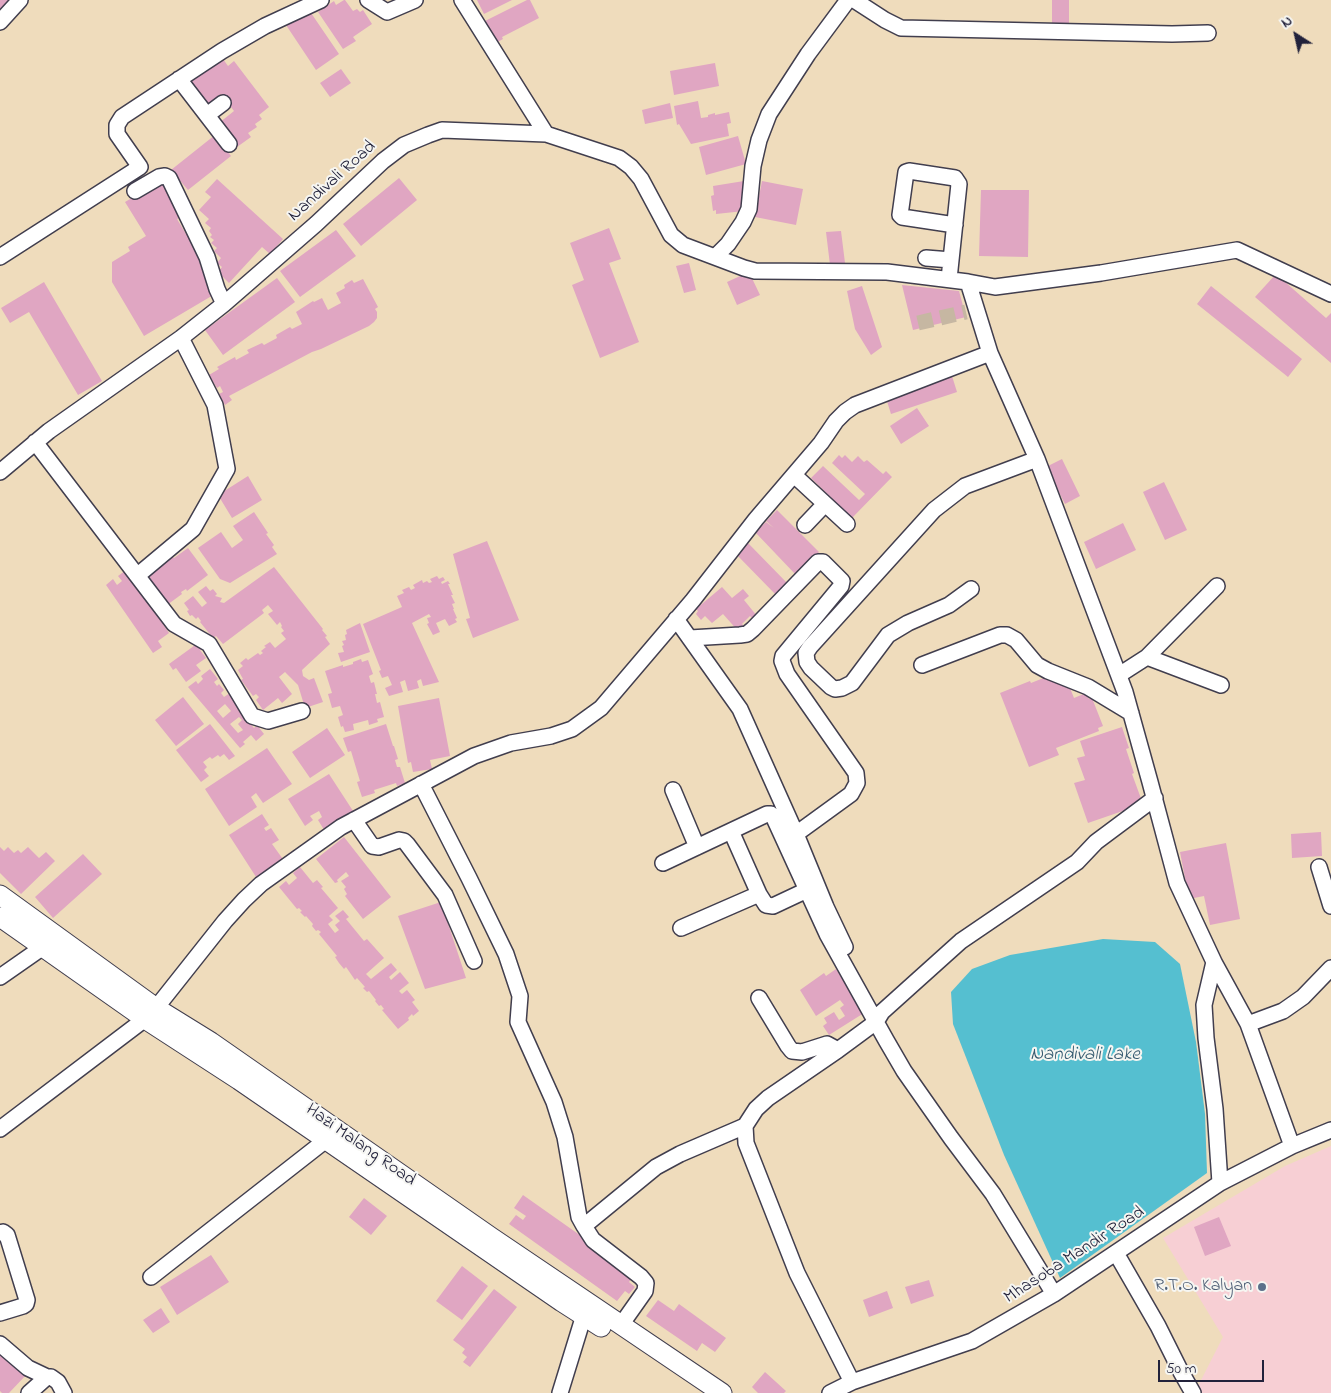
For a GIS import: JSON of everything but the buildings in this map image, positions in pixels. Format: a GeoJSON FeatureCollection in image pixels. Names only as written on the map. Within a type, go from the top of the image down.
{"type":"FeatureCollection","features":[{"type":"Feature","properties":{"kind":"main road","name":"Hazi Malang Road"},"geometry":{"type":"LineString","coordinates":[[0,895],[49,941],[239,1080],[562,1302],[587,1309],[621,1325],[722,1393]]}},
{"type":"Feature","properties":{"kind":"main road","name":"Hazi Malang Road"},"geometry":{"type":"LineString","coordinates":[[0,917],[49,941]]}},
{"type":"Feature","properties":{"kind":"main road","name":"Hazi Malang Road"},"geometry":{"type":"LineString","coordinates":[[150,1014],[211,1042],[483,1231],[700,1393]]}},
{"type":"Feature","properties":{"kind":"street"},"geometry":{"type":"LineString","coordinates":[[0,22],[20,0]]}},
{"type":"Feature","properties":{"kind":"street"},"geometry":{"type":"LineString","coordinates":[[0,257],[140,167],[117,134],[117,125],[122,118],[222,51],[266,26],[321,0]]}},
{"type":"Feature","properties":{"kind":"street"},"geometry":{"type":"LineString","coordinates":[[368,0],[387,12],[415,0]]}},
{"type":"Feature","properties":{"kind":"street"},"geometry":{"type":"LineString","coordinates":[[462,0],[546,134]]}},
{"type":"Feature","properties":{"kind":"street"},"geometry":{"type":"LineString","coordinates":[[716,256],[728,244],[743,222],[749,209],[753,166],[759,140],[769,114],[808,54],[848,0]]}},
{"type":"Feature","properties":{"kind":"street"},"geometry":{"type":"LineString","coordinates":[[854,0],[901,28],[1172,34],[1208,33]]}},
{"type":"Feature","properties":{"kind":"street"},"geometry":{"type":"LineString","coordinates":[[179,79],[229,144]]}},
{"type":"Feature","properties":{"kind":"street"},"geometry":{"type":"LineString","coordinates":[[207,116],[223,103]]}},
{"type":"Feature","properties":{"kind":"street","name":"Nandivali Road"},"geometry":{"type":"LineString","coordinates":[[0,472],[49,431],[181,338],[224,304],[316,224],[382,161],[404,145],[442,130],[546,134],[619,158],[641,179],[671,235],[683,245],[755,271],[887,272],[995,286],[1101,273],[1237,250],[1331,294]]}},
{"type":"Feature","properties":{"kind":"street"},"geometry":{"type":"LineString","coordinates":[[948,279],[955,224],[958,181],[955,178],[906,172],[900,215],[902,217],[955,224]]}},
{"type":"Feature","properties":{"kind":"street"},"geometry":{"type":"LineString","coordinates":[[135,191],[159,177],[165,176],[169,178],[207,257],[224,304]]}},
{"type":"Feature","properties":{"kind":"street"},"geometry":{"type":"LineString","coordinates":[[926,258],[951,260]]}},
{"type":"Feature","properties":{"kind":"street"},"geometry":{"type":"LineString","coordinates":[[968,282],[971,311],[1037,459],[1119,675],[1155,798],[1177,883],[1214,962],[1248,1024],[1292,1146]]}},
{"type":"Feature","properties":{"kind":"street"},"geometry":{"type":"LineString","coordinates":[[138,575],[193,529],[227,469],[215,405],[181,338]]}},
{"type":"Feature","properties":{"kind":"street"},"geometry":{"type":"LineString","coordinates":[[0,1128],[150,1014],[225,920],[244,900],[261,884],[342,827],[474,756],[511,744],[551,736],[572,729],[601,708],[693,600],[756,519],[845,412],[855,405],[990,353]]}},
{"type":"Feature","properties":{"kind":"street"},"geometry":{"type":"LineString","coordinates":[[35,442],[174,624],[209,644],[252,716],[268,721],[302,711]]}},
{"type":"Feature","properties":{"kind":"street"},"geometry":{"type":"LineString","coordinates":[[971,588],[949,605],[908,623],[888,636],[852,683],[842,688],[831,688],[807,662],[806,652],[810,647],[934,510],[965,486],[1037,459]]}},
{"type":"Feature","properties":{"kind":"street"},"geometry":{"type":"LineString","coordinates":[[794,475],[847,524]]}},
{"type":"Feature","properties":{"kind":"street"},"geometry":{"type":"LineString","coordinates":[[804,525],[825,504]]}},
{"type":"Feature","properties":{"kind":"street"},"geometry":{"type":"LineString","coordinates":[[690,638],[740,636],[747,634],[818,562],[823,562],[842,581],[841,586],[783,656],[782,661],[787,674],[856,772],[857,783],[850,794],[796,834]]}},
{"type":"Feature","properties":{"kind":"street"},"geometry":{"type":"LineString","coordinates":[[1119,675],[1147,657],[1217,586]]}},
{"type":"Feature","properties":{"kind":"street"},"geometry":{"type":"LineString","coordinates":[[676,619],[740,709],[796,834],[826,907],[904,1071],[993,1194],[1054,1294]]}},
{"type":"Feature","properties":{"kind":"street"},"geometry":{"type":"LineString","coordinates":[[922,665],[1000,635],[1007,635],[1016,640],[1036,665],[1088,688],[1131,713]]}},
{"type":"Feature","properties":{"kind":"street"},"geometry":{"type":"LineString","coordinates":[[1147,657],[1221,685]]}},
{"type":"Feature","properties":{"kind":"street"},"geometry":{"type":"LineString","coordinates":[[421,784],[506,954],[520,996],[518,1022],[554,1102],[565,1137],[579,1217],[594,1240],[646,1284],[645,1291],[621,1325]]}},
{"type":"Feature","properties":{"kind":"street"},"geometry":{"type":"LineString","coordinates":[[673,790],[697,848]]}},
{"type":"Feature","properties":{"kind":"street"},"geometry":{"type":"LineString","coordinates":[[584,1226],[656,1167],[680,1154],[745,1126],[756,1109],[768,1098],[838,1050],[879,1017],[962,941],[1077,862],[1096,842],[1155,798]]}},
{"type":"Feature","properties":{"kind":"street"},"geometry":{"type":"LineString","coordinates":[[663,864],[767,814],[771,814],[827,934],[879,1017]]}},
{"type":"Feature","properties":{"kind":"street"},"geometry":{"type":"LineString","coordinates":[[354,820],[372,846],[379,847],[399,840],[407,844],[445,895],[474,961]]}},
{"type":"Feature","properties":{"kind":"street"},"geometry":{"type":"LineString","coordinates":[[731,831],[759,894],[766,905],[770,907],[807,890]]}},
{"type":"Feature","properties":{"kind":"street"},"geometry":{"type":"LineString","coordinates":[[1319,867],[1331,906]]}},
{"type":"Feature","properties":{"kind":"street"},"geometry":{"type":"LineString","coordinates":[[681,928],[759,894]]}},
{"type":"Feature","properties":{"kind":"street"},"geometry":{"type":"LineString","coordinates":[[0,977],[49,941]]}},
{"type":"Feature","properties":{"kind":"street"},"geometry":{"type":"LineString","coordinates":[[1214,962],[1204,1005],[1206,1038],[1216,1109],[1220,1183]]}},
{"type":"Feature","properties":{"kind":"street"},"geometry":{"type":"LineString","coordinates":[[1248,1024],[1284,1012],[1303,997],[1331,968]]}},
{"type":"Feature","properties":{"kind":"street"},"geometry":{"type":"LineString","coordinates":[[759,998],[792,1051],[802,1052],[827,1044],[838,1050]]}},
{"type":"Feature","properties":{"kind":"street"},"geometry":{"type":"LineString","coordinates":[[745,1126],[746,1143],[797,1273],[852,1382]]}},
{"type":"Feature","properties":{"kind":"street","name":"Mhasoba Mandir Road"},"geometry":{"type":"LineString","coordinates":[[830,1393],[852,1382],[972,1342],[1054,1294],[1220,1183],[1292,1146],[1331,1130]]}},
{"type":"Feature","properties":{"kind":"street"},"geometry":{"type":"LineString","coordinates":[[151,1277],[326,1140]]}},
{"type":"Feature","properties":{"kind":"street"},"geometry":{"type":"LineString","coordinates":[[0,1234],[4,1232],[7,1236],[28,1300],[23,1306],[0,1312]]}},
{"type":"Feature","properties":{"kind":"street"},"geometry":{"type":"LineString","coordinates":[[1116,1253],[1158,1326],[1193,1393]]}},
{"type":"Feature","properties":{"kind":"street"},"geometry":{"type":"LineString","coordinates":[[560,1393],[587,1309]]}},
{"type":"Feature","properties":{"kind":"street"},"geometry":{"type":"LineString","coordinates":[[0,1344],[28,1368],[51,1377],[58,1382],[64,1393]]}},
{"type":"Feature","properties":{"kind":"street"},"geometry":{"type":"LineString","coordinates":[[29,1393],[48,1377]]}},
{"type":"Feature","properties":{"kind":"shaded area","name":"R.T.O. Kalyan"},"geometry":{"type":"Polygon","coordinates":[[[1331,1146],[1331,1393],[1197,1393],[1196,1390],[1223,1337],[1163,1238],[1285,1166],[1331,1146]]]}},
{"type":"Feature","properties":{"kind":"water","name":"Nandivali Lake"},"geometry":{"type":"Polygon","coordinates":[[[1103,939],[1155,942],[1180,964],[1196,1042],[1205,1114],[1207,1173],[1060,1278],[1004,1155],[953,1024],[951,992],[972,969],[1010,955],[1103,939]]]}},
{"type":"Feature","properties":{"kind":"tunnel"},"geometry":{"type":"LineString","coordinates":[[918,323],[966,312]]}},
{"type":"Feature","properties":{"kind":"place","name":"R.T.O. Kalyan"},"geometry":{"type":"Point","coordinates":[1262,1287]}}]}
